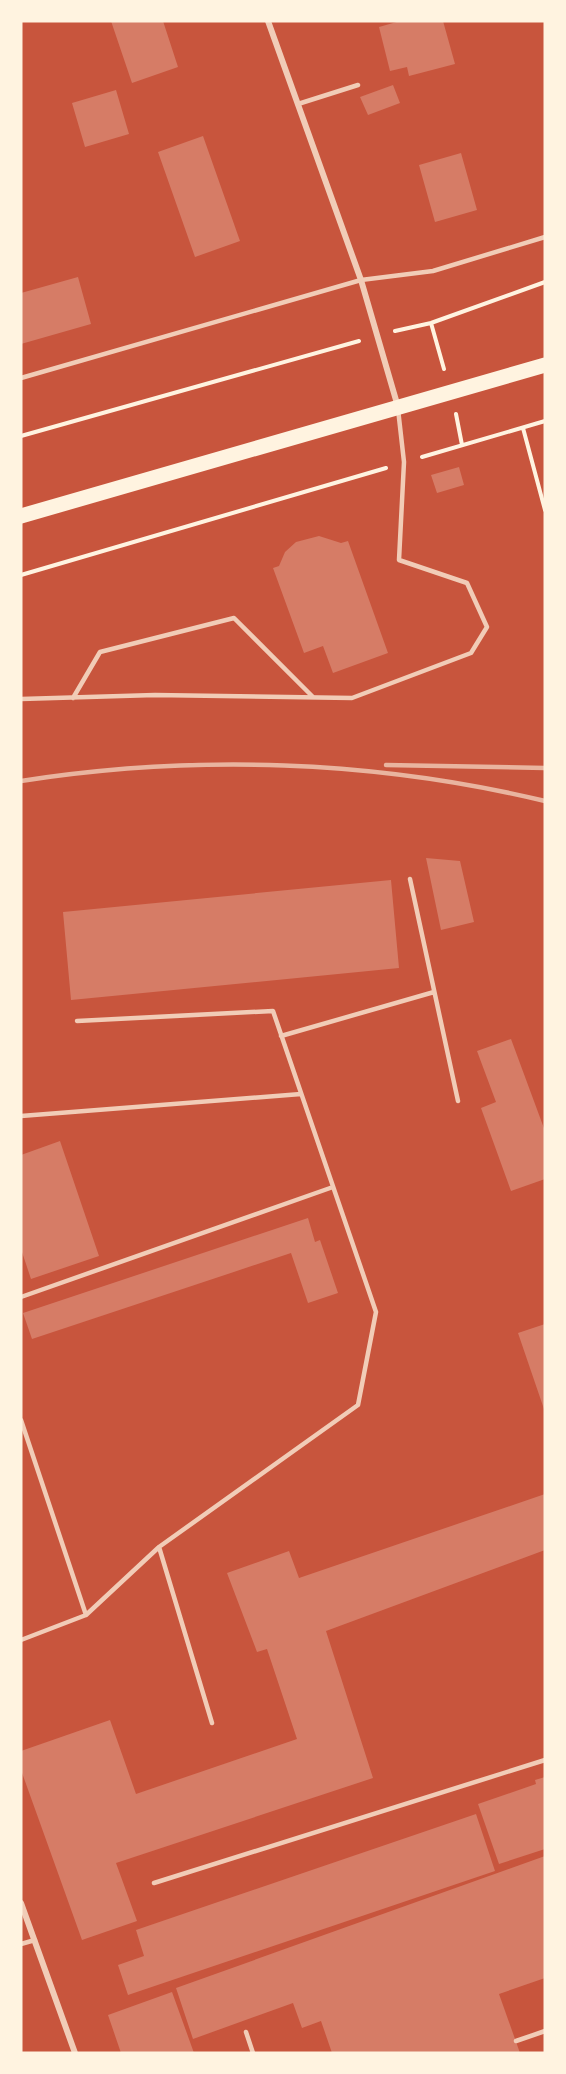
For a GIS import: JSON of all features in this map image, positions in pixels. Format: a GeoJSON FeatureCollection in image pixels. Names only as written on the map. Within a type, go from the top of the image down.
{"type":"FeatureCollection","features":[{"type":"Feature","properties":{"kind":"main road"},"geometry":{"type":"LineString","coordinates":[[21,516],[545,365]]}},
{"type":"Feature","properties":{"kind":"street"},"geometry":{"type":"LineString","coordinates":[[268,21],[360,280],[398,407]]}},
{"type":"Feature","properties":{"kind":"street"},"geometry":{"type":"LineString","coordinates":[[21,1903],[75,2053]]}},
{"type":"Feature","properties":{"kind":"lane"},"geometry":{"type":"LineString","coordinates":[[298,104],[358,85]]}},
{"type":"Feature","properties":{"kind":"lane"},"geometry":{"type":"LineString","coordinates":[[21,378],[360,280],[433,271],[545,237]]}},
{"type":"Feature","properties":{"kind":"lane"},"geometry":{"type":"LineString","coordinates":[[21,699],[155,695],[352,698],[471,653],[487,627],[467,583],[399,560],[404,462],[398,407]]}},
{"type":"Feature","properties":{"kind":"lane"},"geometry":{"type":"LineString","coordinates":[[73,699],[100,652],[234,618],[313,697]]}},
{"type":"Feature","properties":{"kind":"lane"},"geometry":{"type":"LineString","coordinates":[[410,879],[458,1101]]}},
{"type":"Feature","properties":{"kind":"lane"},"geometry":{"type":"LineString","coordinates":[[281,1036],[434,992]]}},
{"type":"Feature","properties":{"kind":"lane"},"geometry":{"type":"LineString","coordinates":[[21,1640],[86,1615],[159,1547],[358,1405],[376,1312],[273,1011],[77,1021]]}},
{"type":"Feature","properties":{"kind":"lane"},"geometry":{"type":"LineString","coordinates":[[21,1116],[302,1094]]}},
{"type":"Feature","properties":{"kind":"lane"},"geometry":{"type":"LineString","coordinates":[[21,1297],[333,1187]]}},
{"type":"Feature","properties":{"kind":"lane"},"geometry":{"type":"LineString","coordinates":[[21,1420],[86,1615]]}},
{"type":"Feature","properties":{"kind":"lane"},"geometry":{"type":"LineString","coordinates":[[159,1547],[212,1723]]}},
{"type":"Feature","properties":{"kind":"lane"},"geometry":{"type":"LineString","coordinates":[[154,1883],[545,1760]]}},
{"type":"Feature","properties":{"kind":"lane"},"geometry":{"type":"LineString","coordinates":[[21,1944],[35,1940]]}},
{"type":"Feature","properties":{"kind":"lane"},"geometry":{"type":"LineString","coordinates":[[516,2041],[545,2031]]}},
{"type":"Feature","properties":{"kind":"lane"},"geometry":{"type":"LineString","coordinates":[[246,2032],[253,2053]]}},
{"type":"Feature","properties":{"kind":"path"},"geometry":{"type":"LineString","coordinates":[[21,436],[376,336],[431,323],[545,282]]}},
{"type":"Feature","properties":{"kind":"path"},"geometry":{"type":"LineString","coordinates":[[21,575],[545,421]]}},
{"type":"Feature","properties":{"kind":"path"},"geometry":{"type":"LineString","coordinates":[[523,428],[545,510]]}},
{"type":"Feature","properties":{"kind":"building"},"geometry":{"type":"Polygon","coordinates":[[[111,21],[163,21],[178,67],[132,83],[111,21]]]}},
{"type":"Feature","properties":{"kind":"building"},"geometry":{"type":"Polygon","coordinates":[[[400,21],[443,21],[455,64],[409,76],[407,67],[390,71],[379,27],[400,21]]]}},
{"type":"Feature","properties":{"kind":"building"},"geometry":{"type":"Polygon","coordinates":[[[393,85],[400,103],[368,115],[360,97],[393,85]]]}},
{"type":"Feature","properties":{"kind":"building"},"geometry":{"type":"Polygon","coordinates":[[[116,90],[129,134],[85,147],[72,103],[116,90]]]}},
{"type":"Feature","properties":{"kind":"building"},"geometry":{"type":"Polygon","coordinates":[[[203,136],[240,241],[195,257],[158,152],[203,136]]]}},
{"type":"Feature","properties":{"kind":"building"},"geometry":{"type":"Polygon","coordinates":[[[461,153],[477,210],[435,222],[419,165],[461,153]]]}},
{"type":"Feature","properties":{"kind":"building"},"geometry":{"type":"Polygon","coordinates":[[[78,277],[91,324],[21,344],[21,293],[78,277]]]}},
{"type":"Feature","properties":{"kind":"building"},"geometry":{"type":"Polygon","coordinates":[[[459,467],[464,485],[437,493],[431,475],[459,467]]]}},
{"type":"Feature","properties":{"kind":"building"},"geometry":{"type":"Polygon","coordinates":[[[319,536],[341,543],[348,541],[388,653],[333,673],[323,646],[304,653],[273,568],[279,566],[285,552],[296,542],[319,536]]]}},
{"type":"Feature","properties":{"kind":"building"},"geometry":{"type":"Polygon","coordinates":[[[426,858],[460,861],[474,922],[441,930],[426,858]]]}},
{"type":"Feature","properties":{"kind":"building"},"geometry":{"type":"Polygon","coordinates":[[[391,880],[399,968],[71,1000],[63,912],[391,880]]]}},
{"type":"Feature","properties":{"kind":"building"},"geometry":{"type":"Polygon","coordinates":[[[511,1039],[545,1131],[545,1179],[511,1191],[481,1108],[496,1102],[477,1051],[511,1039]]]}},
{"type":"Feature","properties":{"kind":"building"},"geometry":{"type":"Polygon","coordinates":[[[60,1141],[99,1256],[31,1279],[21,1249],[21,1155],[60,1141]]]}},
{"type":"Feature","properties":{"kind":"building"},"geometry":{"type":"Polygon","coordinates":[[[308,1218],[315,1242],[320,1240],[338,1293],[308,1303],[291,1253],[32,1339],[23,1313],[308,1218]]]}},
{"type":"Feature","properties":{"kind":"building"},"geometry":{"type":"Polygon","coordinates":[[[545,1324],[545,1412],[518,1333],[545,1324]]]}},
{"type":"Feature","properties":{"kind":"building"},"geometry":{"type":"Polygon","coordinates":[[[545,1494],[545,1550],[326,1631],[373,1778],[116,1863],[137,1921],[82,1940],[21,1770],[21,1751],[110,1720],[136,1794],[297,1739],[267,1649],[257,1652],[227,1573],[289,1551],[299,1578],[545,1494]]]}},
{"type":"Feature","properties":{"kind":"building"},"geometry":{"type":"Polygon","coordinates":[[[545,1777],[545,1849],[499,1864],[478,1804],[536,1784],[535,1780],[545,1777]]]}},
{"type":"Feature","properties":{"kind":"building"},"geometry":{"type":"Polygon","coordinates":[[[476,1814],[495,1871],[128,1995],[118,1965],[144,1956],[136,1930],[476,1814]]]}},
{"type":"Feature","properties":{"kind":"building"},"geometry":{"type":"Polygon","coordinates":[[[545,1856],[545,1978],[499,1994],[520,2053],[332,2053],[321,2021],[302,2028],[293,2003],[193,2039],[176,1988],[545,1856]]]}},
{"type":"Feature","properties":{"kind":"building"},"geometry":{"type":"Polygon","coordinates":[[[172,1992],[194,2053],[121,2053],[108,2015],[172,1992]]]}},
{"type":"Feature","properties":{"kind":"railway"},"geometry":{"type":"LineString","coordinates":[[386,765],[545,768]]}},
{"type":"Feature","properties":{"kind":"railway"},"geometry":{"type":"LineString","coordinates":[[21,781],[86,772],[152,767],[284,766],[415,777],[481,787],[545,801]]}}]}
